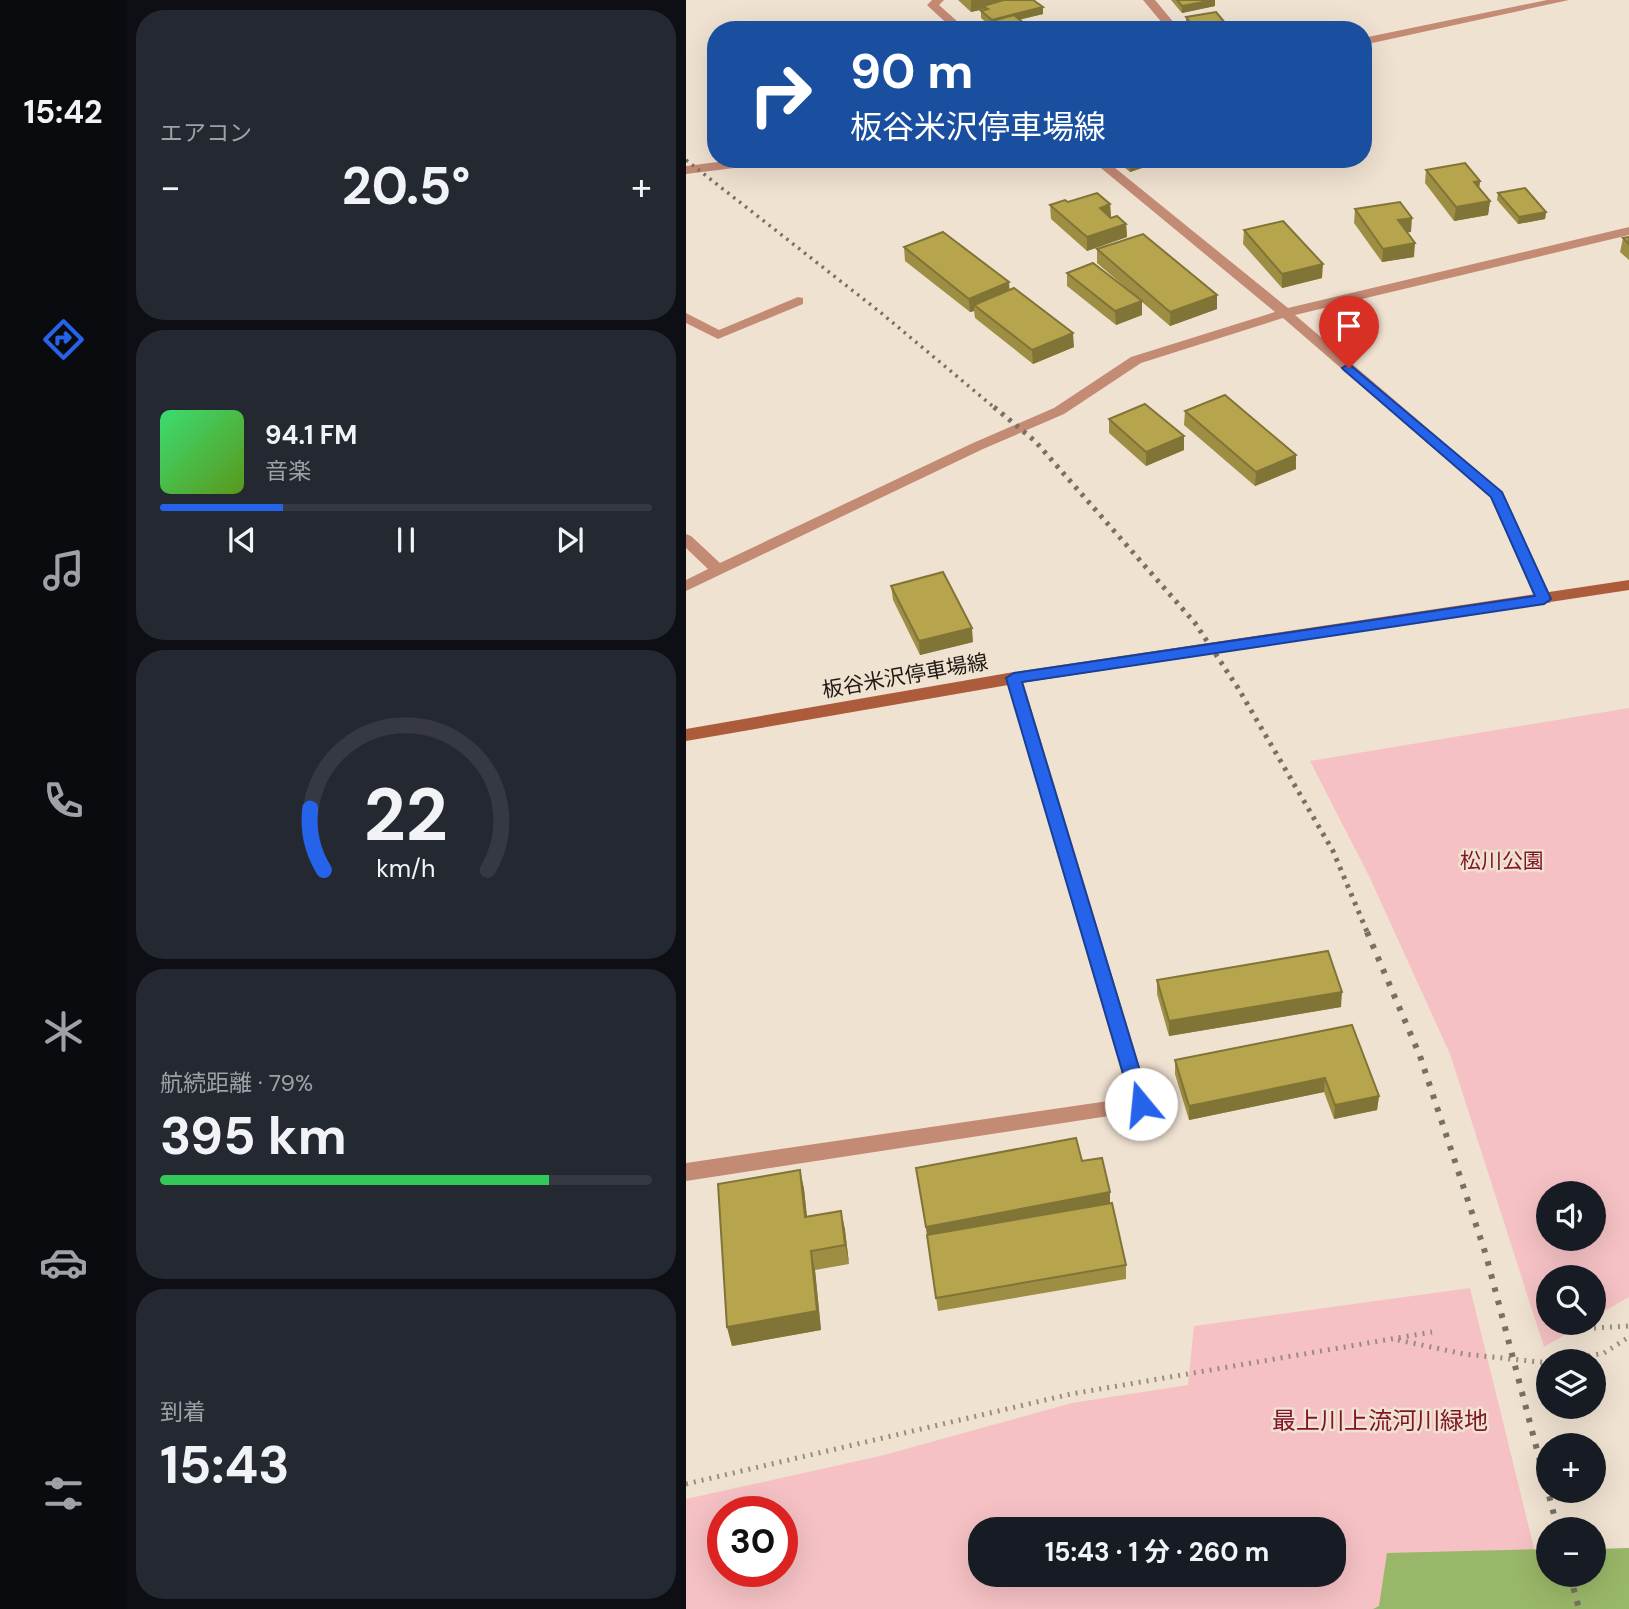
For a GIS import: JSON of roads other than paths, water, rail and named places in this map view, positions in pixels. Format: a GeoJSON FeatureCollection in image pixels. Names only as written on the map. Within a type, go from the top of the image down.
{"type":"FeatureCollection","features":[{"type":"Feature","properties":{"kind":"main road","name":"板谷米沢停車場線"},"geometry":{"type":"LineString","coordinates":[[686,735],[1014,678],[1629,586]]}},
{"type":"Feature","properties":{"kind":"street"},"geometry":{"type":"LineString","coordinates":[[938,0],[933,5],[951,21]]}},
{"type":"Feature","properties":{"kind":"street"},"geometry":{"type":"LineString","coordinates":[[1149,0],[1166,21]]}},
{"type":"Feature","properties":{"kind":"street"},"geometry":{"type":"LineString","coordinates":[[1372,40],[1563,0]]}},
{"type":"Feature","properties":{"kind":"street"},"geometry":{"type":"LineString","coordinates":[[686,170],[707,167]]}},
{"type":"Feature","properties":{"kind":"street"},"geometry":{"type":"LineString","coordinates":[[1107,168],[1285,313],[1497,495],[1544,599]]}},
{"type":"Feature","properties":{"kind":"street"},"geometry":{"type":"LineString","coordinates":[[686,586],[978,446],[1059,411],[1136,360],[1285,313],[1629,231]]}},
{"type":"Feature","properties":{"kind":"street"},"geometry":{"type":"LineString","coordinates":[[686,317],[718,335],[798,301]]}},
{"type":"Feature","properties":{"kind":"street"},"geometry":{"type":"LineString","coordinates":[[686,539],[718,570]]}},
{"type":"Feature","properties":{"kind":"street"},"geometry":{"type":"LineString","coordinates":[[686,1172],[1141,1104],[1014,678]]}},
{"type":"Feature","properties":{"kind":"railway"},"geometry":{"type":"LineString","coordinates":[[686,160],[880,312],[996,409]]}},
{"type":"Feature","properties":{"kind":"railway"},"geometry":{"type":"LineString","coordinates":[[994,407],[1035,441],[1195,623],[1238,688],[1333,851],[1368,934]]}},
{"type":"Feature","properties":{"kind":"railway"},"geometry":{"type":"LineString","coordinates":[[1367,932],[1420,1056],[1486,1255],[1555,1517]]}},
{"type":"Feature","properties":{"kind":"railway"},"geometry":{"type":"LineString","coordinates":[[1573,1587],[1579,1609]]}},
{"type":"Feature","properties":{"kind":"park label","name":"松川公園"},"geometry":{"type":"Point","coordinates":[1502,861]}},
{"type":"Feature","properties":{"kind":"park label","name":"最上川上流河川緑地"},"geometry":{"type":"Point","coordinates":[1380,1420]}}]}
